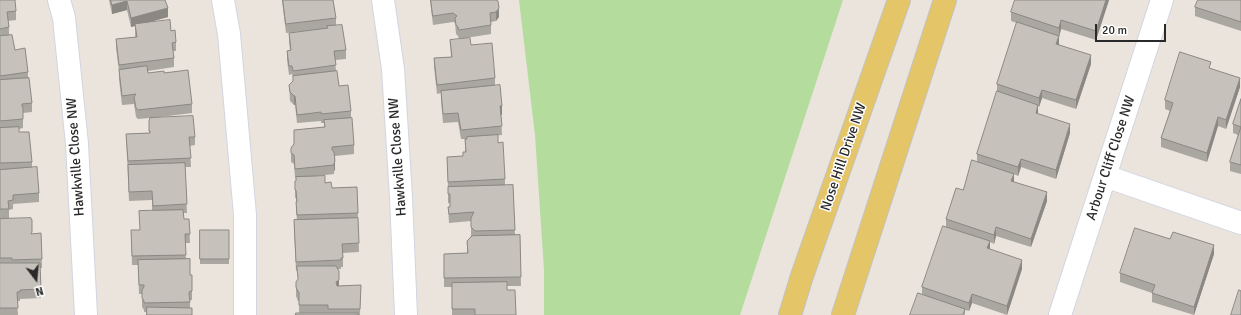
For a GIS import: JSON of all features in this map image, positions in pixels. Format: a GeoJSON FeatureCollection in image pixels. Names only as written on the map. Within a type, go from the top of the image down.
{"type":"FeatureCollection","features":[{"type":"Feature","properties":{"kind":"main road","name":"Nose Hill Drive NW"},"geometry":{"type":"LineString","coordinates":[[790,315],[802,276],[899,0]]}},
{"type":"Feature","properties":{"kind":"main road"},"geometry":{"type":"LineString","coordinates":[[843,315],[945,0]]}},
{"type":"Feature","properties":{"kind":"street","name":"Hawkville Close NW"},"geometry":{"type":"LineString","coordinates":[[60,0],[64,18],[77,144],[86,315]]}},
{"type":"Feature","properties":{"kind":"street"},"geometry":{"type":"LineString","coordinates":[[223,0],[229,34],[245,215],[245,315]]}},
{"type":"Feature","properties":{"kind":"street","name":"Hawkville Close NW"},"geometry":{"type":"LineString","coordinates":[[383,0],[393,69],[401,197],[406,315]]}},
{"type":"Feature","properties":{"kind":"street","name":"Arbour Cliff Close NW"},"geometry":{"type":"LineString","coordinates":[[1060,315],[1162,0]]}},
{"type":"Feature","properties":{"kind":"street"},"geometry":{"type":"LineString","coordinates":[[1105,176],[1241,223]]}},
{"type":"Feature","properties":{"kind":"green space"},"geometry":{"type":"Polygon","coordinates":[[[519,0],[843,0],[740,315],[544,315],[544,270],[535,135],[519,0]]]}},
{"type":"Feature","properties":{"kind":"building"},"geometry":{"type":"Polygon","coordinates":[[[0,0],[15,0],[16,11],[7,12],[9,27],[0,29],[0,0]]]}},
{"type":"Feature","properties":{"kind":"building"},"geometry":{"type":"Polygon","coordinates":[[[111,0],[165,0],[168,8],[131,18],[127,1],[112,5],[111,0]]]}},
{"type":"Feature","properties":{"kind":"building"},"geometry":{"type":"Polygon","coordinates":[[[283,0],[333,0],[336,18],[286,24],[283,0]]]}},
{"type":"Feature","properties":{"kind":"building"},"geometry":{"type":"Polygon","coordinates":[[[431,0],[496,0],[498,1],[499,8],[496,12],[490,13],[491,25],[459,30],[456,25],[455,18],[457,16],[453,13],[433,16],[431,0]]]}},
{"type":"Feature","properties":{"kind":"building"},"geometry":{"type":"Polygon","coordinates":[[[1015,0],[1106,0],[1096,31],[1061,20],[1059,28],[1011,12],[1015,0]]]}},
{"type":"Feature","properties":{"kind":"building"},"geometry":{"type":"Polygon","coordinates":[[[1198,0],[1241,0],[1241,22],[1195,7],[1198,0]]]}},
{"type":"Feature","properties":{"kind":"building"},"geometry":{"type":"Polygon","coordinates":[[[170,20],[171,31],[175,30],[176,42],[172,43],[174,58],[119,65],[116,39],[137,37],[135,24],[170,20]]]}},
{"type":"Feature","properties":{"kind":"building"},"geometry":{"type":"Polygon","coordinates":[[[1017,22],[1059,36],[1056,44],[1091,55],[1076,100],[1042,90],[1039,98],[997,84],[1017,22]]]}},
{"type":"Feature","properties":{"kind":"building"},"geometry":{"type":"Polygon","coordinates":[[[342,25],[346,50],[334,51],[336,65],[293,71],[292,66],[289,66],[287,51],[291,50],[289,33],[328,28],[327,26],[342,25]]]}},
{"type":"Feature","properties":{"kind":"building"},"geometry":{"type":"Polygon","coordinates":[[[12,35],[15,50],[25,48],[28,72],[0,76],[0,36],[12,35]]]}},
{"type":"Feature","properties":{"kind":"building"},"geometry":{"type":"Polygon","coordinates":[[[470,38],[471,45],[492,43],[495,78],[437,85],[434,58],[452,57],[450,40],[470,38]]]}},
{"type":"Feature","properties":{"kind":"building"},"geometry":{"type":"Polygon","coordinates":[[[1180,52],[1211,62],[1209,68],[1240,78],[1226,120],[1218,117],[1207,153],[1161,138],[1173,103],[1165,100],[1180,52]]]}},
{"type":"Feature","properties":{"kind":"building"},"geometry":{"type":"Polygon","coordinates":[[[147,66],[148,73],[188,70],[192,104],[138,110],[136,108],[134,97],[136,94],[122,96],[119,70],[147,66]]]}},
{"type":"Feature","properties":{"kind":"building"},"geometry":{"type":"Polygon","coordinates":[[[337,71],[339,86],[348,85],[351,111],[321,114],[321,112],[297,115],[295,96],[290,92],[289,85],[293,81],[293,76],[337,71]]]}},
{"type":"Feature","properties":{"kind":"building"},"geometry":{"type":"Polygon","coordinates":[[[29,78],[32,103],[22,104],[23,119],[0,121],[0,80],[29,78]]]}},
{"type":"Feature","properties":{"kind":"building"},"geometry":{"type":"Polygon","coordinates":[[[500,85],[502,126],[461,130],[458,113],[443,114],[441,91],[500,85]]]}},
{"type":"Feature","properties":{"kind":"building"},"geometry":{"type":"Polygon","coordinates":[[[997,91],[1038,105],[1036,113],[1070,124],[1056,170],[1021,159],[1018,167],[977,154],[997,91]]]}},
{"type":"Feature","properties":{"kind":"building"},"geometry":{"type":"Polygon","coordinates":[[[1241,99],[1241,127],[1233,124],[1241,99]]]}},
{"type":"Feature","properties":{"kind":"building"},"geometry":{"type":"Polygon","coordinates":[[[193,116],[195,137],[189,137],[191,158],[128,161],[126,134],[150,133],[150,118],[193,116]]]}},
{"type":"Feature","properties":{"kind":"building"},"geometry":{"type":"Polygon","coordinates":[[[352,118],[354,145],[332,147],[335,161],[334,165],[295,169],[294,155],[291,153],[291,148],[294,144],[294,130],[325,127],[324,120],[352,118]]]}},
{"type":"Feature","properties":{"kind":"building"},"geometry":{"type":"Polygon","coordinates":[[[19,127],[19,132],[29,132],[32,162],[0,163],[0,128],[19,127]]]}},
{"type":"Feature","properties":{"kind":"building"},"geometry":{"type":"Polygon","coordinates":[[[1241,127],[1241,165],[1230,162],[1241,127]]]}},
{"type":"Feature","properties":{"kind":"building"},"geometry":{"type":"Polygon","coordinates":[[[498,135],[498,143],[503,142],[505,179],[448,182],[447,157],[463,156],[463,152],[466,152],[465,139],[467,139],[467,137],[498,135]]]}},
{"type":"Feature","properties":{"kind":"building"},"geometry":{"type":"Polygon","coordinates":[[[972,160],[1014,174],[1011,181],[1047,192],[1031,239],[996,227],[994,235],[946,219],[956,188],[963,190],[972,160]]]}},
{"type":"Feature","properties":{"kind":"building"},"geometry":{"type":"Polygon","coordinates":[[[185,163],[187,204],[153,206],[152,191],[129,192],[128,165],[185,163]]]}},
{"type":"Feature","properties":{"kind":"building"},"geometry":{"type":"Polygon","coordinates":[[[37,167],[39,193],[13,195],[13,200],[8,201],[9,209],[0,209],[0,170],[37,167]]]}},
{"type":"Feature","properties":{"kind":"building"},"geometry":{"type":"Polygon","coordinates":[[[325,176],[325,183],[331,182],[332,188],[357,187],[358,213],[297,215],[295,190],[296,177],[325,176]]]}},
{"type":"Feature","properties":{"kind":"building"},"geometry":{"type":"Polygon","coordinates":[[[513,185],[515,230],[475,231],[471,227],[471,218],[474,212],[449,214],[448,207],[450,207],[450,194],[448,194],[448,187],[513,185]]]}},
{"type":"Feature","properties":{"kind":"building"},"geometry":{"type":"Polygon","coordinates":[[[183,210],[184,219],[189,219],[190,234],[185,234],[186,255],[132,256],[131,230],[140,230],[139,211],[183,210]]]}},
{"type":"Feature","properties":{"kind":"building"},"geometry":{"type":"Polygon","coordinates":[[[31,218],[31,234],[41,233],[42,259],[12,260],[12,258],[0,258],[0,219],[31,218]]]}},
{"type":"Feature","properties":{"kind":"building"},"geometry":{"type":"Polygon","coordinates":[[[358,218],[359,243],[342,244],[343,258],[341,258],[341,260],[296,262],[294,220],[358,218]]]}},
{"type":"Feature","properties":{"kind":"building"},"geometry":{"type":"Polygon","coordinates":[[[943,226],[990,241],[987,248],[1022,260],[1007,306],[972,294],[969,303],[922,287],[943,226]]]}},
{"type":"Feature","properties":{"kind":"building"},"geometry":{"type":"Polygon","coordinates":[[[1135,228],[1170,239],[1173,232],[1214,245],[1194,307],[1152,293],[1155,285],[1120,273],[1135,228]]]}},
{"type":"Feature","properties":{"kind":"building"},"geometry":{"type":"Polygon","coordinates":[[[200,230],[229,230],[229,259],[200,259],[200,230]]]}},
{"type":"Feature","properties":{"kind":"building"},"geometry":{"type":"Polygon","coordinates":[[[520,235],[521,277],[444,278],[444,254],[468,253],[467,241],[472,236],[520,235]]]}},
{"type":"Feature","properties":{"kind":"building"},"geometry":{"type":"Polygon","coordinates":[[[190,259],[192,291],[189,293],[190,302],[144,303],[142,298],[142,290],[144,285],[139,285],[138,260],[190,259]]]}},
{"type":"Feature","properties":{"kind":"building"},"geometry":{"type":"Polygon","coordinates":[[[0,263],[40,263],[41,289],[20,290],[20,292],[17,292],[18,308],[0,308],[0,263]]]}},
{"type":"Feature","properties":{"kind":"building"},"geometry":{"type":"Polygon","coordinates":[[[297,266],[336,266],[339,271],[339,280],[336,282],[337,286],[361,285],[360,309],[328,309],[328,305],[299,305],[299,292],[296,287],[296,282],[298,279],[297,266]]]}},
{"type":"Feature","properties":{"kind":"building"},"geometry":{"type":"Polygon","coordinates":[[[507,282],[507,290],[515,290],[516,315],[475,315],[475,309],[452,309],[452,283],[507,282]]]}},
{"type":"Feature","properties":{"kind":"building"},"geometry":{"type":"Polygon","coordinates":[[[1239,290],[1241,291],[1241,315],[1231,315],[1239,290]]]}},
{"type":"Feature","properties":{"kind":"building"},"geometry":{"type":"Polygon","coordinates":[[[918,293],[965,309],[963,315],[910,315],[918,293]]]}},
{"type":"Feature","properties":{"kind":"building"},"geometry":{"type":"Polygon","coordinates":[[[147,307],[192,308],[192,315],[147,315],[147,307]]]}},
{"type":"Feature","properties":{"kind":"building"},"geometry":{"type":"Polygon","coordinates":[[[296,313],[358,313],[358,315],[296,315],[296,313]]]}}]}
